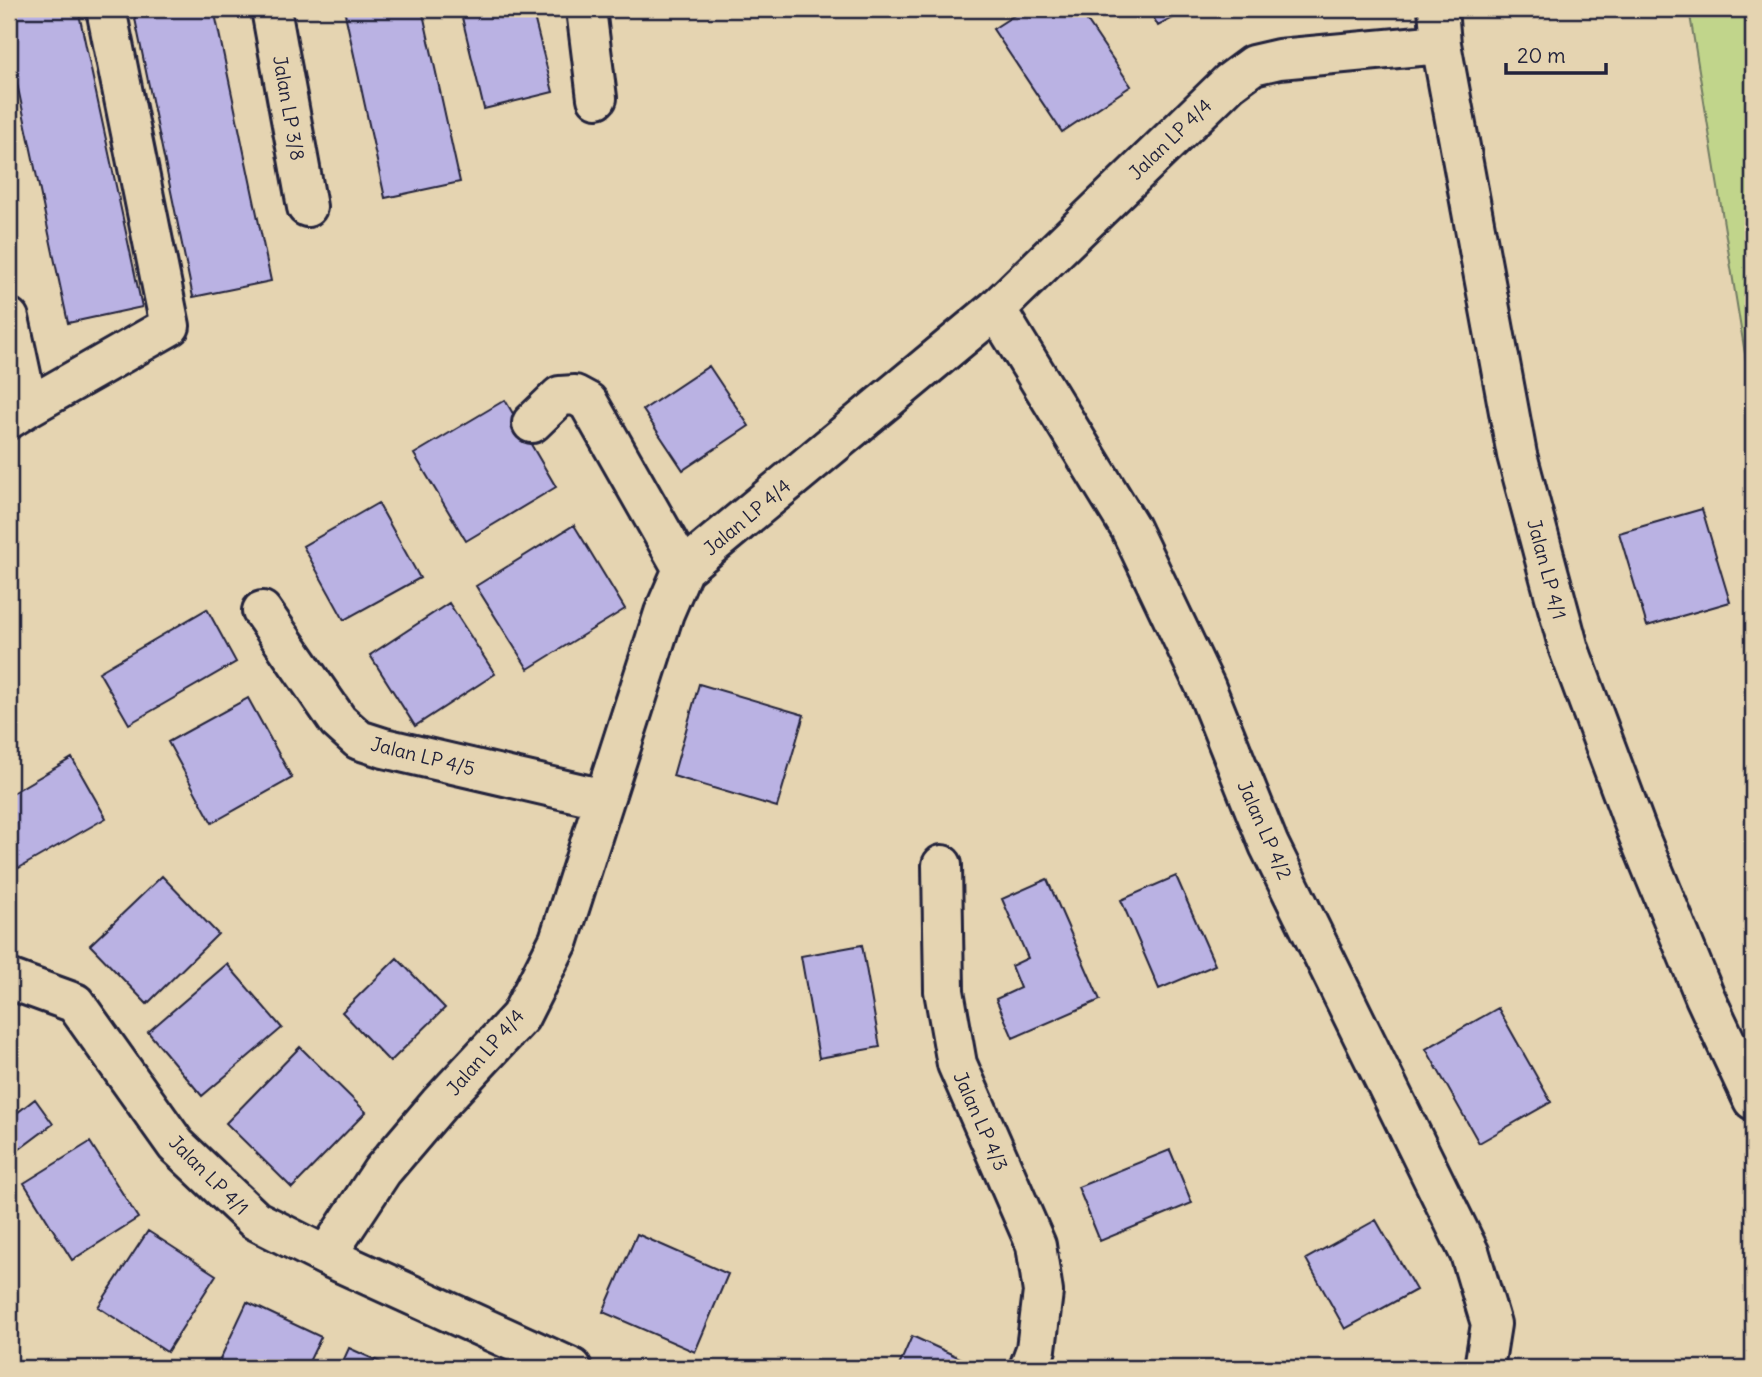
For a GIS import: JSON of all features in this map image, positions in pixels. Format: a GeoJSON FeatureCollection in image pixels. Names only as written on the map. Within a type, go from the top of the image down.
{"type":"FeatureCollection","features":[{"type":"Feature","properties":{"kind":"street"},"geometry":{"type":"LineString","coordinates":[[9,318],[18,413],[170,326],[106,9]]}},
{"type":"Feature","properties":{"kind":"street","name":"Jalan LP 3/8"},"geometry":{"type":"LineString","coordinates":[[271,9],[307,207]]}},
{"type":"Feature","properties":{"kind":"street"},"geometry":{"type":"LineString","coordinates":[[586,9],[597,98]]}},
{"type":"Feature","properties":{"kind":"street","name":"Jalan LP 4/4"},"geometry":{"type":"LineString","coordinates":[[326,1256],[382,1171],[439,1104],[520,1017],[559,940],[664,613],[683,569],[996,309],[1230,82],[1253,65],[1440,26]]}},
{"type":"Feature","properties":{"kind":"street","name":"Jalan LP 4/1"},"geometry":{"type":"LineString","coordinates":[[1440,26],[1517,455],[1569,649],[1638,834],[1705,997],[1753,1100]]}},
{"type":"Feature","properties":{"kind":"street","name":"Jalan LP 4/2"},"geometry":{"type":"LineString","coordinates":[[996,309],[1130,528],[1206,688],[1269,845],[1470,1254],[1491,1324],[1484,1368]]}},
{"type":"Feature","properties":{"kind":"street"},"geometry":{"type":"LineString","coordinates":[[532,423],[560,396],[575,395],[588,402],[683,569]]}},
{"type":"Feature","properties":{"kind":"street","name":"Jalan LP 4/5"},"geometry":{"type":"LineString","coordinates":[[262,611],[338,720],[359,740],[604,799]]}},
{"type":"Feature","properties":{"kind":"street","name":"Jalan LP 4/3"},"geometry":{"type":"LineString","coordinates":[[942,865],[944,991],[957,1065],[1036,1245],[1043,1292],[1036,1349],[1028,1368]]}},
{"type":"Feature","properties":{"kind":"street","name":"Jalan LP 4/1"},"geometry":{"type":"LineString","coordinates":[[9,979],[75,1003],[176,1146],[255,1220],[326,1256],[572,1368]]}},
{"type":"Feature","properties":{"kind":"green space"},"geometry":{"type":"Polygon","coordinates":[[[1689,9],[1753,9],[1753,403],[1689,9]]]}},
{"type":"Feature","properties":{"kind":"building"},"geometry":{"type":"Polygon","coordinates":[[[9,9],[78,9],[142,307],[68,323],[9,46],[9,9]]]}},
{"type":"Feature","properties":{"kind":"building"},"geometry":{"type":"Polygon","coordinates":[[[133,9],[214,9],[271,281],[193,297],[133,9]]]}},
{"type":"Feature","properties":{"kind":"building"},"geometry":{"type":"Polygon","coordinates":[[[344,9],[422,9],[460,182],[385,198],[344,9]]]}},
{"type":"Feature","properties":{"kind":"building"},"geometry":{"type":"Polygon","coordinates":[[[460,9],[532,9],[553,92],[484,109],[460,9]]]}},
{"type":"Feature","properties":{"kind":"building"},"geometry":{"type":"Polygon","coordinates":[[[1024,9],[1079,9],[1131,86],[1062,132],[993,29],[1024,9]]]}},
{"type":"Feature","properties":{"kind":"building"},"geometry":{"type":"Polygon","coordinates":[[[1149,9],[1190,9],[1158,26],[1149,9]]]}},
{"type":"Feature","properties":{"kind":"building"},"geometry":{"type":"Polygon","coordinates":[[[709,366],[749,426],[683,470],[643,410],[709,366]]]}},
{"type":"Feature","properties":{"kind":"building"},"geometry":{"type":"Polygon","coordinates":[[[505,400],[556,487],[466,541],[414,454],[505,400]]]}},
{"type":"Feature","properties":{"kind":"building"},"geometry":{"type":"Polygon","coordinates":[[[378,503],[420,578],[344,620],[303,546],[378,503]]]}},
{"type":"Feature","properties":{"kind":"building"},"geometry":{"type":"Polygon","coordinates":[[[1702,509],[1730,602],[1647,626],[1619,533],[1702,509]]]}},
{"type":"Feature","properties":{"kind":"building"},"geometry":{"type":"Polygon","coordinates":[[[574,525],[625,609],[528,669],[476,586],[574,525]]]}},
{"type":"Feature","properties":{"kind":"building"},"geometry":{"type":"Polygon","coordinates":[[[449,603],[495,674],[415,726],[370,655],[449,603]]]}},
{"type":"Feature","properties":{"kind":"building"},"geometry":{"type":"Polygon","coordinates":[[[207,609],[236,662],[129,724],[99,672],[207,609]]]}},
{"type":"Feature","properties":{"kind":"building"},"geometry":{"type":"Polygon","coordinates":[[[699,684],[804,715],[777,807],[673,776],[699,684]]]}},
{"type":"Feature","properties":{"kind":"building"},"geometry":{"type":"Polygon","coordinates":[[[248,698],[292,778],[212,823],[168,742],[248,698]]]}},
{"type":"Feature","properties":{"kind":"building"},"geometry":{"type":"Polygon","coordinates":[[[72,758],[106,818],[19,868],[9,851],[9,795],[72,758]]]}},
{"type":"Feature","properties":{"kind":"building"},"geometry":{"type":"Polygon","coordinates":[[[162,876],[218,934],[147,1004],[90,945],[162,876]]]}},
{"type":"Feature","properties":{"kind":"building"},"geometry":{"type":"Polygon","coordinates":[[[1176,876],[1215,965],[1159,989],[1121,900],[1176,876]]]}},
{"type":"Feature","properties":{"kind":"building"},"geometry":{"type":"Polygon","coordinates":[[[1047,879],[1100,1000],[1013,1038],[996,999],[1020,988],[1011,966],[1028,958],[1002,899],[1047,879]]]}},
{"type":"Feature","properties":{"kind":"building"},"geometry":{"type":"Polygon","coordinates":[[[862,945],[880,1047],[819,1058],[801,956],[862,945]]]}},
{"type":"Feature","properties":{"kind":"building"},"geometry":{"type":"Polygon","coordinates":[[[397,958],[445,1008],[390,1062],[342,1012],[397,958]]]}},
{"type":"Feature","properties":{"kind":"building"},"geometry":{"type":"Polygon","coordinates":[[[227,964],[282,1028],[202,1096],[148,1032],[227,964]]]}},
{"type":"Feature","properties":{"kind":"building"},"geometry":{"type":"Polygon","coordinates":[[[1498,1008],[1551,1102],[1479,1143],[1426,1049],[1498,1008]]]}},
{"type":"Feature","properties":{"kind":"building"},"geometry":{"type":"Polygon","coordinates":[[[300,1047],[366,1112],[292,1188],[226,1123],[300,1047]]]}},
{"type":"Feature","properties":{"kind":"building"},"geometry":{"type":"Polygon","coordinates":[[[35,1099],[53,1124],[9,1157],[9,1111],[13,1116],[35,1099]]]}},
{"type":"Feature","properties":{"kind":"building"},"geometry":{"type":"Polygon","coordinates":[[[90,1142],[138,1218],[72,1260],[24,1183],[90,1142]]]}},
{"type":"Feature","properties":{"kind":"building"},"geometry":{"type":"Polygon","coordinates":[[[1170,1150],[1192,1203],[1100,1241],[1078,1187],[1170,1150]]]}},
{"type":"Feature","properties":{"kind":"building"},"geometry":{"type":"Polygon","coordinates":[[[1376,1220],[1416,1290],[1345,1329],[1306,1259],[1376,1220]]]}},
{"type":"Feature","properties":{"kind":"building"},"geometry":{"type":"Polygon","coordinates":[[[148,1231],[216,1275],[167,1352],[98,1307],[148,1231]]]}},
{"type":"Feature","properties":{"kind":"building"},"geometry":{"type":"Polygon","coordinates":[[[637,1234],[728,1274],[695,1352],[603,1312],[637,1234]]]}},
{"type":"Feature","properties":{"kind":"building"},"geometry":{"type":"Polygon","coordinates":[[[247,1302],[321,1337],[306,1368],[216,1368],[247,1302]]]}},
{"type":"Feature","properties":{"kind":"building"},"geometry":{"type":"Polygon","coordinates":[[[912,1336],[982,1368],[898,1368],[912,1336]]]}},
{"type":"Feature","properties":{"kind":"building"},"geometry":{"type":"Polygon","coordinates":[[[349,1348],[393,1368],[340,1368],[349,1348]]]}}]}
